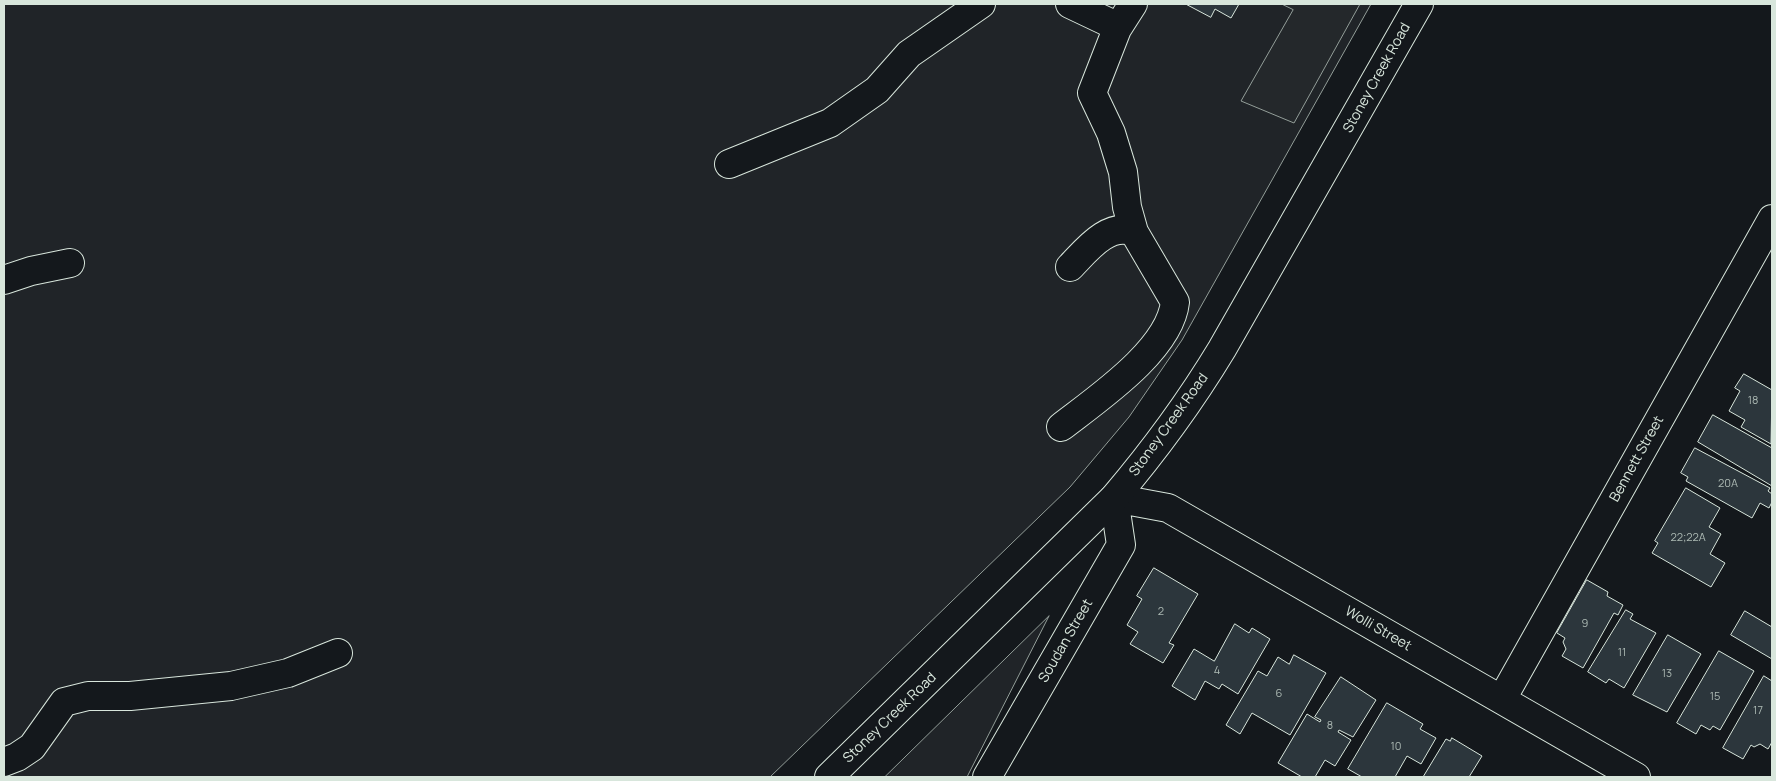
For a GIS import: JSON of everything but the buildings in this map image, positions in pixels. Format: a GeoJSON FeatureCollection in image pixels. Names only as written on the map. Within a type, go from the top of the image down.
{"type":"FeatureCollection","features":[{"type":"Feature","properties":{"kind":"street"},"geometry":{"type":"LineString","coordinates":[[729,164],[830,124],[877,90],[909,54],[981,4]]}},
{"type":"Feature","properties":{"kind":"street"},"geometry":{"type":"LineString","coordinates":[[1070,4],[1110,23],[1117,29]]}},
{"type":"Feature","properties":{"kind":"street"},"geometry":{"type":"LineString","coordinates":[[1062,427],[1111,387],[1150,350],[1169,324],[1174,312],[1175,302],[1134,232],[1127,207],[1123,172],[1111,133],[1092,93],[1117,29],[1133,4]]}},
{"type":"Feature","properties":{"kind":"street","name":"Stoney Creek Road"},"geometry":{"type":"LineString","coordinates":[[829,777],[1114,498],[1153,452],[1198,389],[1269,268],[1418,4]]}},
{"type":"Feature","properties":{"kind":"street","name":"Bennett Street"},"geometry":{"type":"LineString","coordinates":[[1502,699],[1772,220]]}},
{"type":"Feature","properties":{"kind":"street"},"geometry":{"type":"LineString","coordinates":[[1070,268],[1096,240],[1115,231],[1129,230],[1134,232]]}},
{"type":"Feature","properties":{"kind":"street"},"geometry":{"type":"LineString","coordinates":[[4,280],[31,271],[70,263]]}},
{"type":"Feature","properties":{"kind":"street","name":"Wolli Street"},"geometry":{"type":"LineString","coordinates":[[1114,498],[1168,508],[1636,777]]}},
{"type":"Feature","properties":{"kind":"street","name":"Soudan Street"},"geometry":{"type":"LineString","coordinates":[[987,777],[1121,545],[1114,498]]}},
{"type":"Feature","properties":{"kind":"street"},"geometry":{"type":"LineString","coordinates":[[4,762],[17,757],[32,747],[64,702],[88,696],[130,696],[231,686],[288,673],[338,653]]}},
{"type":"Feature","properties":{"kind":"street"},"geometry":{"type":"LineString","coordinates":[[4,762],[15,769],[22,777]]}},
{"type":"Feature","properties":{"kind":"shaded area"},"geometry":{"type":"Polygon","coordinates":[[[4,4],[1371,4],[1182,340],[1129,417],[1070,487],[770,777],[4,777],[4,4]]]}},
{"type":"Feature","properties":{"kind":"shaded area"},"geometry":{"type":"Polygon","coordinates":[[[1282,4],[1360,4],[1294,123],[1241,101],[1293,10],[1282,4]]]}},
{"type":"Feature","properties":{"kind":"shaded area"},"geometry":{"type":"Polygon","coordinates":[[[1049,616],[967,777],[885,777],[1049,616]]]}}]}
